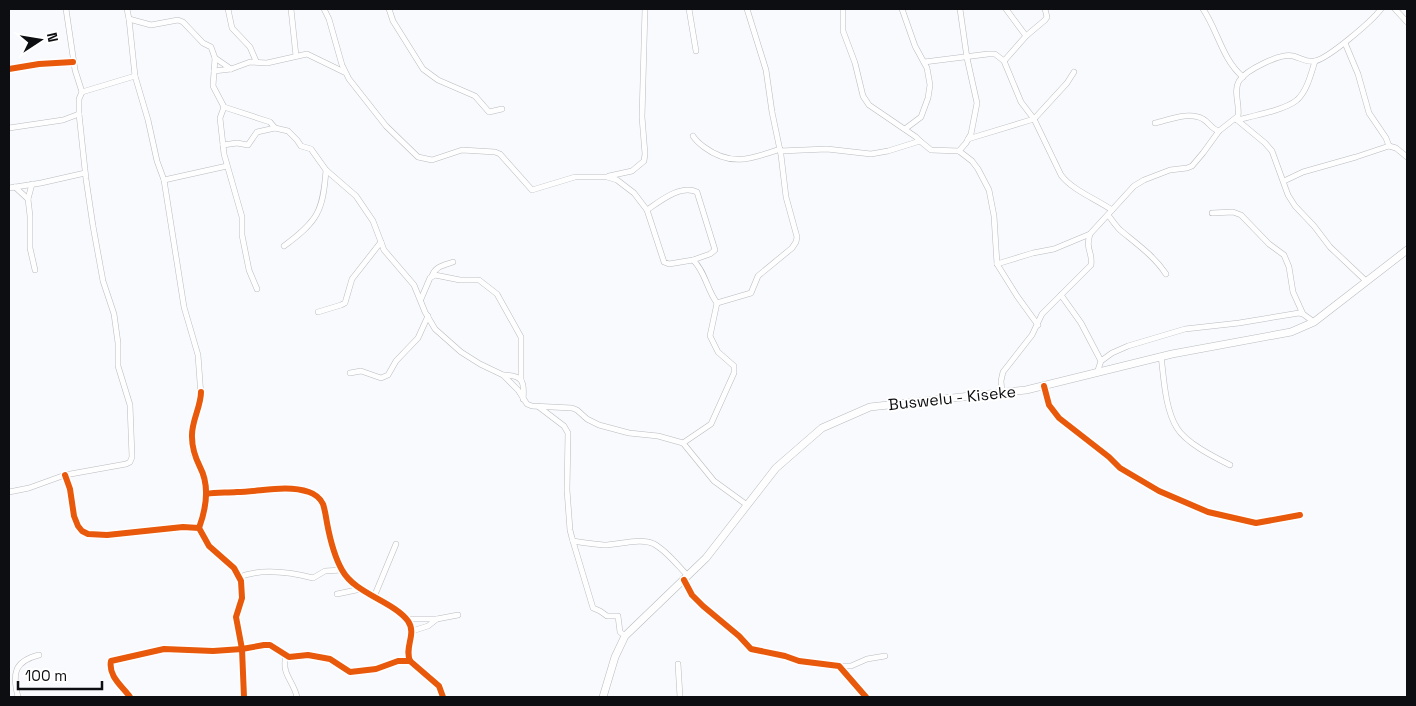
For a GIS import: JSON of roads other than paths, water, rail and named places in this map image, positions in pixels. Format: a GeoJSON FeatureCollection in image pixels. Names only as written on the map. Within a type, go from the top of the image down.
{"type":"FeatureCollection","features":[{"type":"Feature","properties":{"kind":"main road","name":"Buswelu - Kiseke"},"geometry":{"type":"LineString","coordinates":[[603,697],[615,657],[625,636],[706,558],[776,468],[822,428],[870,407],[1002,393],[1044,386],[1161,356],[1291,332],[1314,322],[1407,250]]}},
{"type":"Feature","properties":{"kind":"street"},"geometry":{"type":"LineString","coordinates":[[9,492],[29,488],[65,475],[126,464],[130,462],[133,455],[130,405],[118,366],[118,343],[114,314],[103,280],[85,173],[79,114],[79,99],[82,92],[73,62],[66,9]]}},
{"type":"Feature","properties":{"kind":"street"},"geometry":{"type":"LineString","coordinates":[[127,9],[136,76],[157,161],[164,180],[184,307],[198,355],[201,396],[192,428],[193,454],[206,482],[204,516],[199,528]]}},
{"type":"Feature","properties":{"kind":"street"},"geometry":{"type":"LineString","coordinates":[[228,9],[232,28],[250,48],[256,61]]}},
{"type":"Feature","properties":{"kind":"street"},"geometry":{"type":"LineString","coordinates":[[291,9],[296,56]]}},
{"type":"Feature","properties":{"kind":"street"},"geometry":{"type":"LineString","coordinates":[[324,9],[330,19],[339,58],[354,87],[386,126],[418,158],[432,160],[462,150],[495,152],[500,154],[532,190],[575,177],[607,177],[632,171],[644,162],[642,117],[645,9]]}},
{"type":"Feature","properties":{"kind":"street"},"geometry":{"type":"LineString","coordinates":[[389,9],[393,21],[417,61],[430,76],[475,96],[489,112],[502,109]]}},
{"type":"Feature","properties":{"kind":"street"},"geometry":{"type":"LineString","coordinates":[[688,9],[696,51]]}},
{"type":"Feature","properties":{"kind":"street"},"geometry":{"type":"LineString","coordinates":[[717,303],[751,293],[758,276],[792,248],[797,237],[786,197],[766,70],[747,9]]}},
{"type":"Feature","properties":{"kind":"street"},"geometry":{"type":"LineString","coordinates":[[843,9],[843,31],[855,63],[863,96],[869,105],[905,129],[931,150],[959,151],[978,168],[988,190],[994,216],[997,264],[1038,325]]}},
{"type":"Feature","properties":{"kind":"street"},"geometry":{"type":"LineString","coordinates":[[902,9],[911,36],[927,68],[930,85],[928,98],[921,117],[905,129]]}},
{"type":"Feature","properties":{"kind":"street"},"geometry":{"type":"LineString","coordinates":[[959,151],[968,140],[975,118],[977,103],[967,58],[960,9]]}},
{"type":"Feature","properties":{"kind":"street"},"geometry":{"type":"LineString","coordinates":[[1006,9],[1026,36]]}},
{"type":"Feature","properties":{"kind":"street"},"geometry":{"type":"LineString","coordinates":[[1004,61],[1026,36],[1045,20],[1047,17],[1045,9]]}},
{"type":"Feature","properties":{"kind":"street"},"geometry":{"type":"LineString","coordinates":[[1203,9],[1233,67],[1243,77]]}},
{"type":"Feature","properties":{"kind":"street"},"geometry":{"type":"LineString","coordinates":[[1237,120],[1239,112],[1238,85],[1243,77],[1269,61],[1278,58],[1294,56],[1308,62],[1315,61],[1345,43],[1381,9]]}},
{"type":"Feature","properties":{"kind":"street"},"geometry":{"type":"LineString","coordinates":[[1395,9],[1407,22]]}},
{"type":"Feature","properties":{"kind":"street"},"geometry":{"type":"LineString","coordinates":[[129,19],[151,25],[180,20],[195,36],[211,47],[215,58],[213,86],[224,107],[254,118],[264,119],[275,128]]}},
{"type":"Feature","properties":{"kind":"street"},"geometry":{"type":"LineString","coordinates":[[1345,43],[1358,74],[1369,113],[1386,138],[1389,146]]}},
{"type":"Feature","properties":{"kind":"street"},"geometry":{"type":"LineString","coordinates":[[214,71],[231,69],[256,61],[267,63],[306,54],[345,72]]}},
{"type":"Feature","properties":{"kind":"street"},"geometry":{"type":"LineString","coordinates":[[924,62],[988,54],[995,54],[1004,61],[1021,102],[1034,119],[1061,175],[1067,183],[1097,199],[1110,212],[1120,229],[1139,244],[1166,274]]}},
{"type":"Feature","properties":{"kind":"street"},"geometry":{"type":"LineString","coordinates":[[215,58],[231,69]]}},
{"type":"Feature","properties":{"kind":"street"},"geometry":{"type":"LineString","coordinates":[[331,66],[339,58]]}},
{"type":"Feature","properties":{"kind":"street"},"geometry":{"type":"LineString","coordinates":[[1002,393],[1001,381],[1003,372],[1032,335],[1042,314],[1091,265],[1092,260],[1087,242],[1090,234],[1131,189],[1144,180],[1170,170],[1192,166],[1204,153],[1219,130],[1237,120],[1264,113],[1296,100],[1306,86],[1315,61]]}},
{"type":"Feature","properties":{"kind":"street"},"geometry":{"type":"LineString","coordinates":[[9,69],[39,64],[73,62]]}},
{"type":"Feature","properties":{"kind":"street"},"geometry":{"type":"LineString","coordinates":[[968,140],[1034,119],[1067,83],[1074,72]]}},
{"type":"Feature","properties":{"kind":"street"},"geometry":{"type":"LineString","coordinates":[[82,92],[107,83],[136,76]]}},
{"type":"Feature","properties":{"kind":"street"},"geometry":{"type":"LineString","coordinates":[[224,107],[220,118],[223,145],[242,217],[242,235],[249,270],[257,289]]}},
{"type":"Feature","properties":{"kind":"street"},"geometry":{"type":"LineString","coordinates":[[9,128],[63,120],[79,114]]}},
{"type":"Feature","properties":{"kind":"street"},"geometry":{"type":"LineString","coordinates":[[1155,123],[1174,118],[1194,117],[1202,118],[1215,130],[1219,130]]}},
{"type":"Feature","properties":{"kind":"street"},"geometry":{"type":"LineString","coordinates":[[1237,120],[1272,151],[1288,195],[1295,206],[1330,247],[1366,282]]}},
{"type":"Feature","properties":{"kind":"street"},"geometry":{"type":"LineString","coordinates":[[223,145],[237,143],[248,145],[257,132],[275,128],[288,131],[301,146],[311,149],[326,170],[356,196],[373,220],[380,242],[386,253],[414,285],[435,329],[449,342],[480,364],[503,375],[518,390],[527,404],[538,407],[572,408],[599,425],[629,433],[658,436],[683,443],[714,481],[747,505]]}},
{"type":"Feature","properties":{"kind":"street"},"geometry":{"type":"LineString","coordinates":[[693,136],[696,141],[712,153],[724,158],[744,160],[780,150],[826,148],[871,154],[920,141]]}},
{"type":"Feature","properties":{"kind":"street"},"geometry":{"type":"LineString","coordinates":[[1284,181],[1303,172],[1389,146],[1396,148],[1407,157]]}},
{"type":"Feature","properties":{"kind":"street"},"geometry":{"type":"LineString","coordinates":[[164,180],[227,166]]}},
{"type":"Feature","properties":{"kind":"street"},"geometry":{"type":"LineString","coordinates":[[284,246],[305,230],[314,220],[322,204],[326,170]]}},
{"type":"Feature","properties":{"kind":"street"},"geometry":{"type":"LineString","coordinates":[[9,188],[85,173]]}},
{"type":"Feature","properties":{"kind":"street"},"geometry":{"type":"LineString","coordinates":[[325,181],[333,177]]}},
{"type":"Feature","properties":{"kind":"street"},"geometry":{"type":"LineString","coordinates":[[607,177],[625,185],[647,210],[664,262],[669,264],[693,260],[710,254],[715,250],[697,192],[681,191],[668,196],[647,210]]}},
{"type":"Feature","properties":{"kind":"street"},"geometry":{"type":"LineString","coordinates":[[32,184],[28,199],[30,248],[35,270]]}},
{"type":"Feature","properties":{"kind":"street"},"geometry":{"type":"LineString","coordinates":[[16,187],[28,199]]}},
{"type":"Feature","properties":{"kind":"street"},"geometry":{"type":"LineString","coordinates":[[1212,213],[1233,212],[1240,215],[1269,244],[1284,255],[1289,267],[1293,292],[1303,314],[1314,322]]}},
{"type":"Feature","properties":{"kind":"street"},"geometry":{"type":"LineString","coordinates":[[997,264],[1054,249],[1090,234]]}},
{"type":"Feature","properties":{"kind":"street"},"geometry":{"type":"LineString","coordinates":[[318,312],[341,306],[345,303],[352,279],[380,242]]}},
{"type":"Feature","properties":{"kind":"street"},"geometry":{"type":"LineString","coordinates":[[693,260],[700,269],[711,296],[717,303]]}},
{"type":"Feature","properties":{"kind":"street"},"geometry":{"type":"LineString","coordinates":[[421,299],[436,270],[454,262]]}},
{"type":"Feature","properties":{"kind":"street"},"geometry":{"type":"LineString","coordinates":[[432,276],[460,280],[480,280],[497,294],[521,337],[521,380]]}},
{"type":"Feature","properties":{"kind":"street"},"geometry":{"type":"LineString","coordinates":[[1061,295],[1081,324],[1101,362]]}},
{"type":"Feature","properties":{"kind":"street"},"geometry":{"type":"LineString","coordinates":[[683,443],[711,424],[734,373],[734,366],[718,352],[710,336],[717,303]]}},
{"type":"Feature","properties":{"kind":"street"},"geometry":{"type":"LineString","coordinates":[[1098,373],[1101,362],[1107,356],[1128,346],[1185,328],[1303,314]]}},
{"type":"Feature","properties":{"kind":"street"},"geometry":{"type":"LineString","coordinates":[[350,373],[361,371],[381,378],[388,375],[396,361],[418,338],[428,316]]}},
{"type":"Feature","properties":{"kind":"street"},"geometry":{"type":"LineString","coordinates":[[1161,356],[1168,403],[1177,429],[1187,440],[1230,465]]}},
{"type":"Feature","properties":{"kind":"street"},"geometry":{"type":"LineString","coordinates":[[503,375],[516,376],[521,380],[524,384],[523,400]]}},
{"type":"Feature","properties":{"kind":"street"},"geometry":{"type":"LineString","coordinates":[[1044,386],[1049,405],[1059,418],[1109,457],[1120,468],[1159,491],[1208,512],[1256,523],[1300,515]]}},
{"type":"Feature","properties":{"kind":"street"},"geometry":{"type":"LineString","coordinates":[[538,407],[564,426],[568,433],[567,490],[570,530],[593,608],[607,616],[618,616],[620,632],[625,636]]}},
{"type":"Feature","properties":{"kind":"street"},"geometry":{"type":"LineString","coordinates":[[65,475],[70,489],[74,516],[78,526],[88,534],[107,535],[183,527],[199,528]]}},
{"type":"Feature","properties":{"kind":"street"},"geometry":{"type":"LineString","coordinates":[[206,494],[274,490],[310,492],[319,498],[323,504],[334,554],[342,570],[361,589],[405,619],[412,631],[408,650],[410,661],[439,686],[443,697]]}},
{"type":"Feature","properties":{"kind":"street"},"geometry":{"type":"LineString","coordinates":[[199,528],[209,546],[234,568],[239,577],[242,598],[236,618],[242,649],[244,697]]}},
{"type":"Feature","properties":{"kind":"street"},"geometry":{"type":"LineString","coordinates":[[573,541],[602,545],[623,544],[643,540],[659,547],[686,578],[692,595],[739,636],[751,650],[785,656],[799,662],[839,666],[851,666],[867,658],[885,656]]}},
{"type":"Feature","properties":{"kind":"street"},"geometry":{"type":"LineString","coordinates":[[374,598],[396,544]]}},
{"type":"Feature","properties":{"kind":"street"},"geometry":{"type":"LineString","coordinates":[[239,577],[263,572],[288,572],[313,578],[325,571],[342,570]]}},
{"type":"Feature","properties":{"kind":"street"},"geometry":{"type":"LineString","coordinates":[[337,594],[361,589]]}},
{"type":"Feature","properties":{"kind":"street"},"geometry":{"type":"LineString","coordinates":[[405,619],[437,619],[458,615]]}},
{"type":"Feature","properties":{"kind":"street"},"geometry":{"type":"LineString","coordinates":[[412,631],[428,626],[437,619]]}},
{"type":"Feature","properties":{"kind":"street"},"geometry":{"type":"LineString","coordinates":[[130,697],[118,685],[110,664],[114,659],[164,648],[198,651],[242,649],[270,645],[286,656],[314,656],[335,662],[350,672],[376,669],[398,661],[410,661]]}},
{"type":"Feature","properties":{"kind":"street"},"geometry":{"type":"LineString","coordinates":[[18,697],[15,673],[18,667],[30,658],[40,655]]}},
{"type":"Feature","properties":{"kind":"street"},"geometry":{"type":"LineString","coordinates":[[286,656],[285,671],[297,697]]}},
{"type":"Feature","properties":{"kind":"street"},"geometry":{"type":"LineString","coordinates":[[678,664],[680,697]]}},
{"type":"Feature","properties":{"kind":"street"},"geometry":{"type":"LineString","coordinates":[[839,666],[866,697]]}}]}
